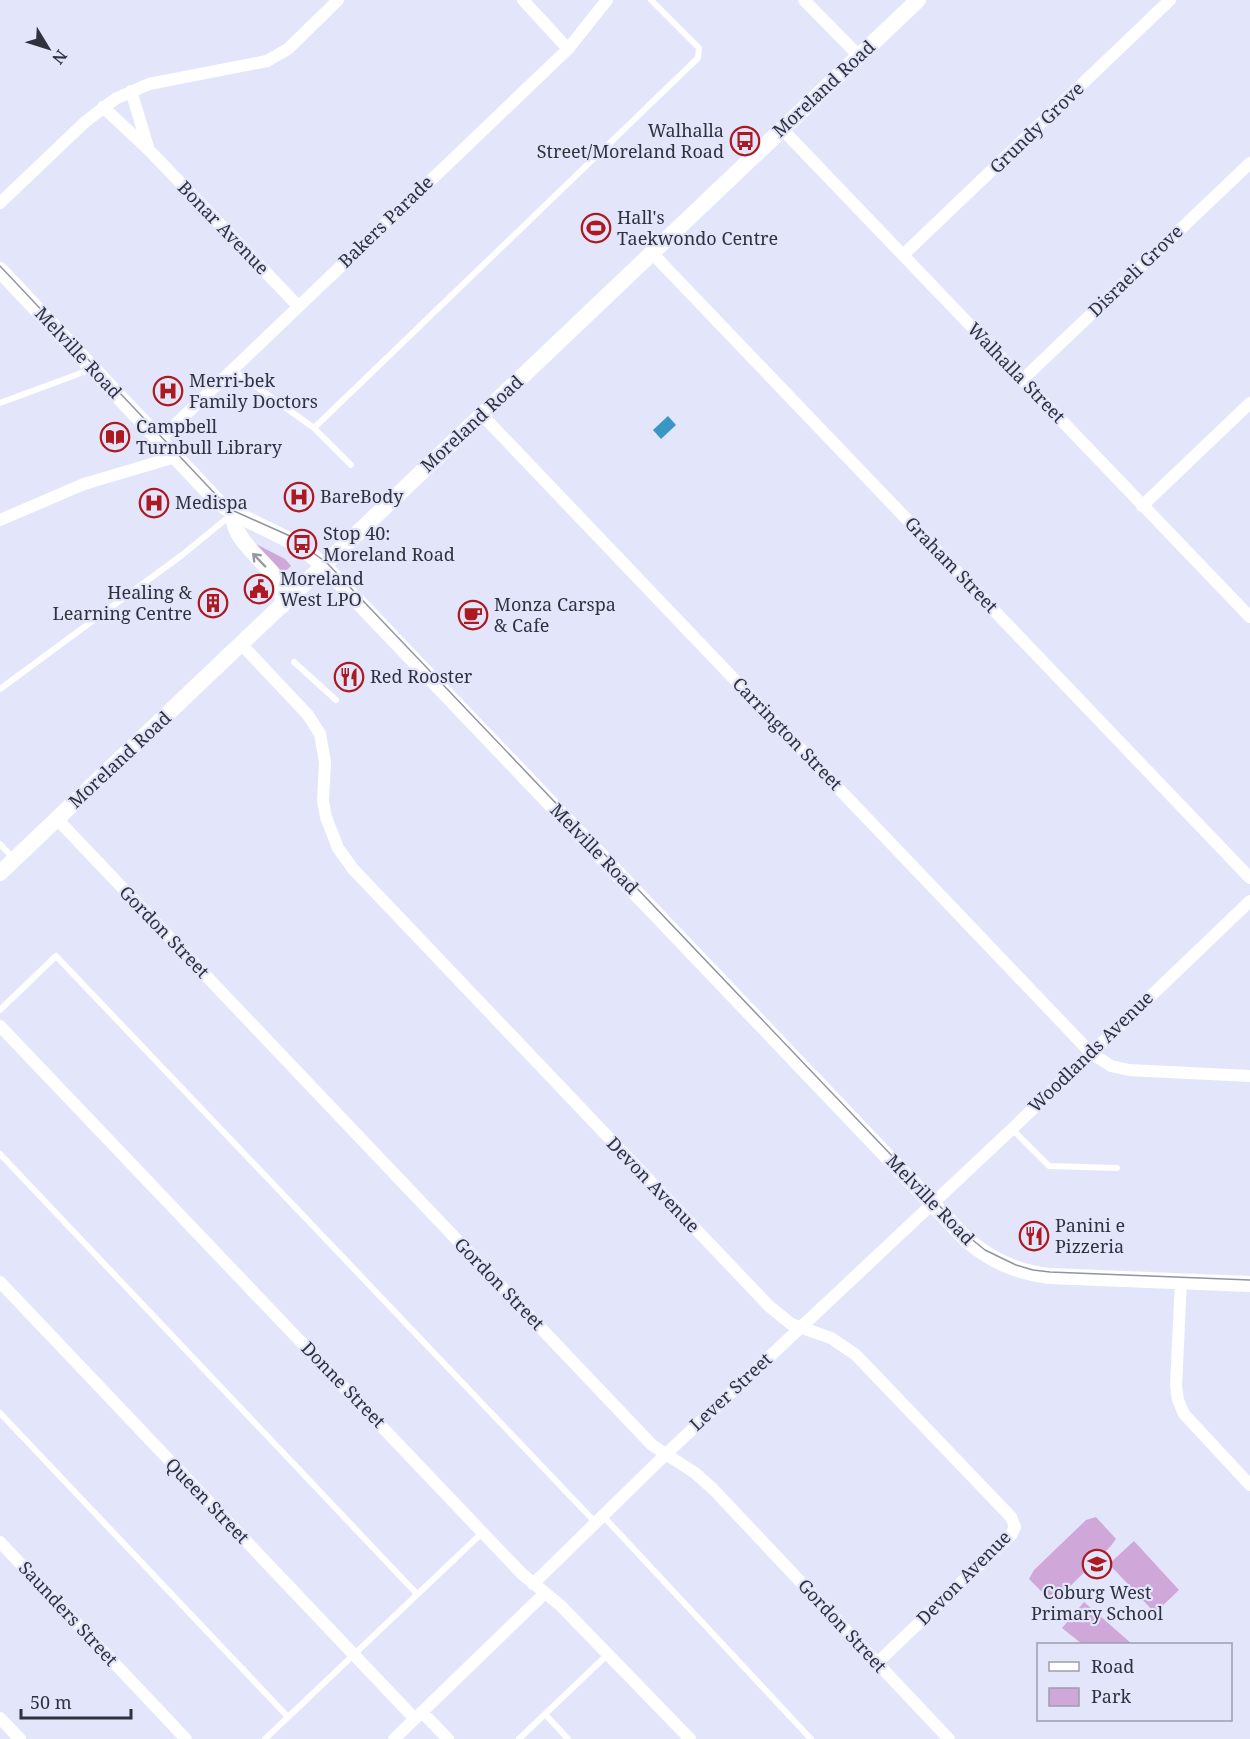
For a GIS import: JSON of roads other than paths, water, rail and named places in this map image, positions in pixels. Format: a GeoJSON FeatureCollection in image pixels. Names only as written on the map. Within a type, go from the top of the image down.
{"type":"FeatureCollection","features":[{"type":"Feature","properties":{"kind":"main road","name":"Moreland Road"},"geometry":{"type":"LineString","coordinates":[[0,873],[918,0]]}},
{"type":"Feature","properties":{"kind":"main road","name":"Melville Road"},"geometry":{"type":"LineString","coordinates":[[3,279],[93,369],[218,502],[234,513],[299,545],[324,566],[932,1204],[982,1253],[1014,1269],[1049,1276],[1250,1284]]}},
{"type":"Feature","properties":{"kind":"main road"},"geometry":{"type":"LineString","coordinates":[[234,513],[233,519],[244,545],[281,585],[282,606]]}},
{"type":"Feature","properties":{"kind":"street"},"geometry":{"type":"LineString","coordinates":[[0,203],[103,107],[131,91],[168,80],[267,61],[288,49],[338,0]]}},
{"type":"Feature","properties":{"kind":"street"},"geometry":{"type":"LineString","coordinates":[[523,0],[568,49]]}},
{"type":"Feature","properties":{"kind":"street","name":"Bakers Parade"},"geometry":{"type":"LineString","coordinates":[[159,440],[568,49],[608,0]]}},
{"type":"Feature","properties":{"kind":"street"},"geometry":{"type":"LineString","coordinates":[[804,0],[859,56]]}},
{"type":"Feature","properties":{"kind":"street","name":"Grundy Grove"},"geometry":{"type":"LineString","coordinates":[[903,255],[1170,0]]}},
{"type":"Feature","properties":{"kind":"street","name":"Bonar Avenue"},"geometry":{"type":"LineString","coordinates":[[131,91],[149,150]]}},
{"type":"Feature","properties":{"kind":"street","name":"Bonar Avenue"},"geometry":{"type":"LineString","coordinates":[[103,107],[149,150],[298,306]]}},
{"type":"Feature","properties":{"kind":"street","name":"Walhalla Street"},"geometry":{"type":"LineString","coordinates":[[782,129],[1250,618]]}},
{"type":"Feature","properties":{"kind":"street","name":"Disraeli Grove"},"geometry":{"type":"LineString","coordinates":[[1022,380],[1250,163]]}},
{"type":"Feature","properties":{"kind":"street","name":"Graham Street"},"geometry":{"type":"LineString","coordinates":[[652,253],[1250,878]]}},
{"type":"Feature","properties":{"kind":"street"},"geometry":{"type":"LineString","coordinates":[[1142,506],[1250,403]]}},
{"type":"Feature","properties":{"kind":"street","name":"Carrington Street"},"geometry":{"type":"LineString","coordinates":[[482,415],[1091,1053],[1101,1061],[1129,1070],[1250,1076]]}},
{"type":"Feature","properties":{"kind":"street"},"geometry":{"type":"LineString","coordinates":[[0,520],[84,484],[174,457]]}},
{"type":"Feature","properties":{"kind":"street","name":"Devon Avenue"},"geometry":{"type":"LineString","coordinates":[[242,645],[308,715],[320,734],[325,762],[323,801],[326,817],[338,848],[353,869],[768,1306],[791,1324],[837,1341],[866,1364],[1011,1517],[1015,1527],[1011,1535],[877,1663]]}},
{"type":"Feature","properties":{"kind":"street","name":"Gordon Street"},"geometry":{"type":"LineString","coordinates":[[57,819],[652,1445],[695,1473],[713,1489],[949,1739]]}},
{"type":"Feature","properties":{"kind":"street","name":"Woodlands Avenue"},"geometry":{"type":"LineString","coordinates":[[932,1204],[1250,901]]}},
{"type":"Feature","properties":{"kind":"street","name":"Donne Street"},"geometry":{"type":"LineString","coordinates":[[0,1026],[533,1584],[608,1654],[690,1739]]}},
{"type":"Feature","properties":{"kind":"street","name":"Lever Street"},"geometry":{"type":"LineString","coordinates":[[533,1584],[800,1326],[932,1204]]}},
{"type":"Feature","properties":{"kind":"street"},"geometry":{"type":"LineString","coordinates":[[1181,1281],[1176,1386],[1178,1400],[1184,1414],[1250,1485]]}},
{"type":"Feature","properties":{"kind":"street","name":"Queen Street"},"geometry":{"type":"LineString","coordinates":[[0,1282],[354,1655],[418,1715],[448,1739]]}},
{"type":"Feature","properties":{"kind":"street","name":"Saunders Street"},"geometry":{"type":"LineString","coordinates":[[0,1542],[186,1739]]}},
{"type":"Feature","properties":{"kind":"street"},"geometry":{"type":"LineString","coordinates":[[394,1739],[545,1593]]}},
{"type":"Feature","properties":{"kind":"street"},"geometry":{"type":"LineString","coordinates":[[0,1718],[20,1739]]}},
{"type":"Feature","properties":{"kind":"lane"},"geometry":{"type":"LineString","coordinates":[[314,428],[698,58],[699,48],[651,0]]}},
{"type":"Feature","properties":{"kind":"lane"},"geometry":{"type":"LineString","coordinates":[[0,403],[93,369]]}},
{"type":"Feature","properties":{"kind":"lane"},"geometry":{"type":"LineString","coordinates":[[232,369],[314,428],[351,465]]}},
{"type":"Feature","properties":{"kind":"lane"},"geometry":{"type":"LineString","coordinates":[[0,689],[182,555],[234,513]]}},
{"type":"Feature","properties":{"kind":"lane"},"geometry":{"type":"LineString","coordinates":[[294,662],[336,700]]}},
{"type":"Feature","properties":{"kind":"lane"},"geometry":{"type":"LineString","coordinates":[[0,844],[14,860]]}},
{"type":"Feature","properties":{"kind":"lane"},"geometry":{"type":"LineString","coordinates":[[0,1010],[56,956],[811,1739]]}},
{"type":"Feature","properties":{"kind":"lane"},"geometry":{"type":"LineString","coordinates":[[1012,1128],[1049,1166],[1117,1168]]}},
{"type":"Feature","properties":{"kind":"lane"},"geometry":{"type":"LineString","coordinates":[[0,1154],[417,1594]]}},
{"type":"Feature","properties":{"kind":"lane"},"geometry":{"type":"LineString","coordinates":[[0,1413],[288,1717]]}},
{"type":"Feature","properties":{"kind":"lane"},"geometry":{"type":"LineString","coordinates":[[265,1739],[483,1532]]}},
{"type":"Feature","properties":{"kind":"lane"},"geometry":{"type":"LineString","coordinates":[[519,1739],[608,1654]]}},
{"type":"Feature","properties":{"kind":"lane"},"geometry":{"type":"LineString","coordinates":[[545,1714],[568,1739]]}},
{"type":"Feature","properties":{"kind":"water"},"geometry":{"type":"Polygon","coordinates":[[[668,416],[676,425],[661,439],[653,430],[668,416]]]}},
{"type":"Feature","properties":{"kind":"tram line"},"geometry":{"type":"LineString","coordinates":[[0,266],[219,498],[234,511],[290,536],[327,563],[969,1237],[985,1250],[1016,1265],[1050,1272],[1250,1280]]}},
{"type":"Feature","properties":{"kind":"place","name":"Walhalla Street/Moreland Road"},"geometry":{"type":"Point","coordinates":[745,141]}},
{"type":"Feature","properties":{"kind":"place","name":"Hall's Taekwondo Centre"},"geometry":{"type":"Point","coordinates":[596,228]}},
{"type":"Feature","properties":{"kind":"place","name":"Merri-bek Family Doctors"},"geometry":{"type":"Point","coordinates":[168,391]}},
{"type":"Feature","properties":{"kind":"place","name":"Campbell Turnbull Library"},"geometry":{"type":"Point","coordinates":[115,437]}},
{"type":"Feature","properties":{"kind":"place","name":"BareBody"},"geometry":{"type":"Point","coordinates":[299,497]}},
{"type":"Feature","properties":{"kind":"place","name":"Medispa"},"geometry":{"type":"Point","coordinates":[154,503]}},
{"type":"Feature","properties":{"kind":"place","name":"Stop 40: Moreland Road"},"geometry":{"type":"Point","coordinates":[302,544]}},
{"type":"Feature","properties":{"kind":"place","name":"Moreland West LPO"},"geometry":{"type":"Point","coordinates":[259,589]}},
{"type":"Feature","properties":{"kind":"place","name":"Healing & Learning Centre"},"geometry":{"type":"Point","coordinates":[213,603]}},
{"type":"Feature","properties":{"kind":"place","name":"Monza Carspa & Cafe"},"geometry":{"type":"Point","coordinates":[473,615]}},
{"type":"Feature","properties":{"kind":"place","name":"Red Rooster"},"geometry":{"type":"Point","coordinates":[349,677]}},
{"type":"Feature","properties":{"kind":"place","name":"Panini e Pizzeria"},"geometry":{"type":"Point","coordinates":[1034,1236]}},
{"type":"Feature","properties":{"kind":"place","name":"Coburg West Primary School"},"geometry":{"type":"Point","coordinates":[1097,1564]}}]}
